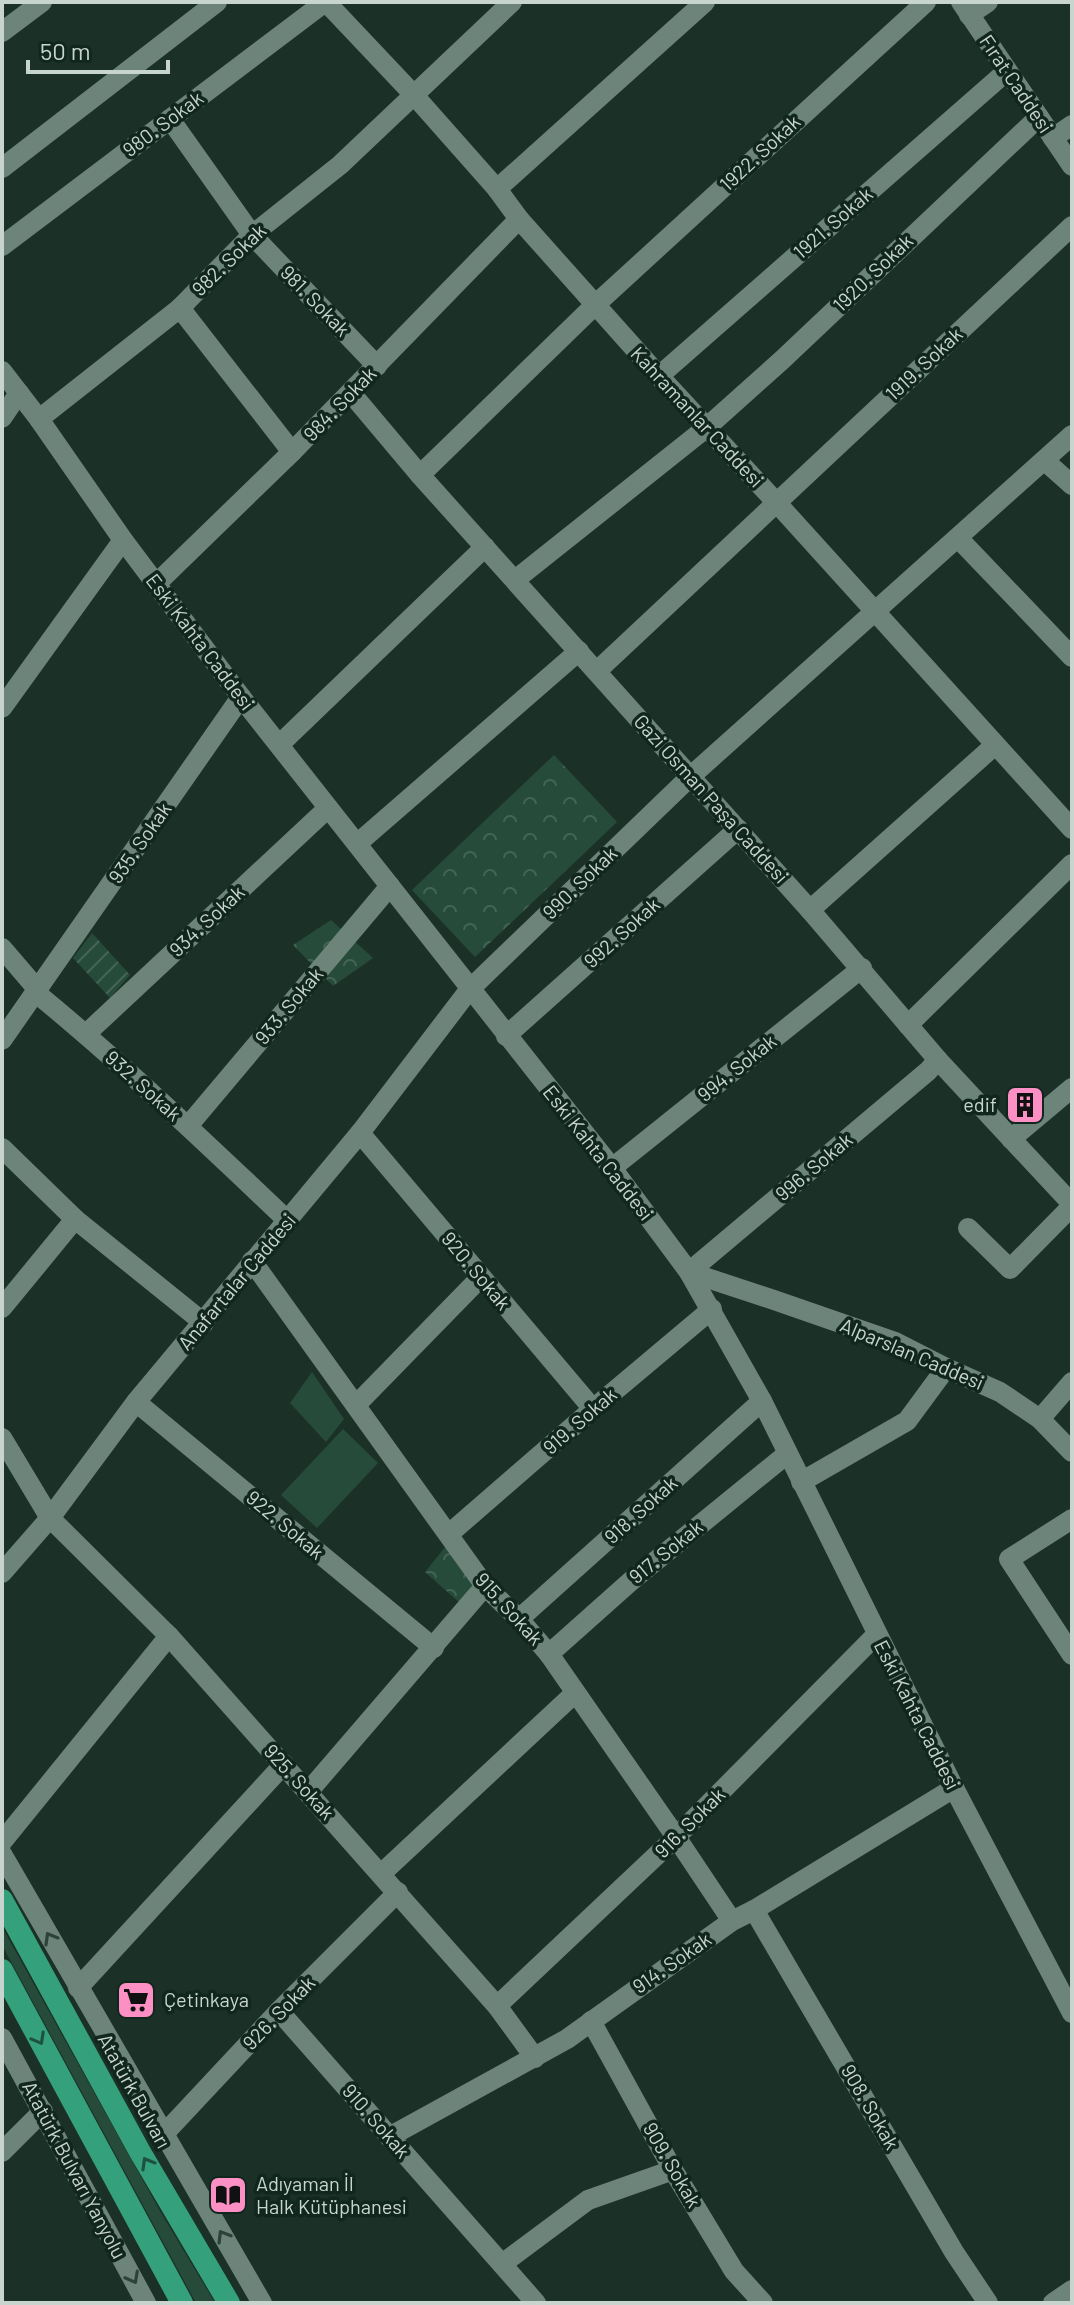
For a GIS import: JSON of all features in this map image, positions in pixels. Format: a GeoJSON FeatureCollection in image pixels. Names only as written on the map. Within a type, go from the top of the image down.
{"type":"FeatureCollection","features":[{"type":"Feature","properties":{"kind":"highway","name":"Atatürk Bulvarı"},"geometry":{"type":"LineString","coordinates":[[2,1900],[140,2152],[229,2303]]}},
{"type":"Feature","properties":{"kind":"highway"},"geometry":{"type":"LineString","coordinates":[[2,1970],[182,2303]]}},
{"type":"Feature","properties":{"kind":"street"},"geometry":{"type":"LineString","coordinates":[[2,32],[42,2]]}},
{"type":"Feature","properties":{"kind":"street"},"geometry":{"type":"LineString","coordinates":[[2,168],[217,2]]}},
{"type":"Feature","properties":{"kind":"street","name":"Kahramanlar Caddesi"},"geometry":{"type":"LineString","coordinates":[[325,2],[413,94],[595,305],[1072,829]]}},
{"type":"Feature","properties":{"kind":"street","name":"980. Sokak"},"geometry":{"type":"LineString","coordinates":[[2,246],[325,2]]}},
{"type":"Feature","properties":{"kind":"street","name":"982. Sokak"},"geometry":{"type":"LineString","coordinates":[[39,419],[180,308],[252,235],[340,165],[512,2]]}},
{"type":"Feature","properties":{"kind":"street"},"geometry":{"type":"LineString","coordinates":[[497,189],[705,2]]}},
{"type":"Feature","properties":{"kind":"street","name":"1922. Sokak"},"geometry":{"type":"LineString","coordinates":[[420,475],[595,305],[926,2]]}},
{"type":"Feature","properties":{"kind":"street"},"geometry":{"type":"LineString","coordinates":[[965,8],[988,2]]}},
{"type":"Feature","properties":{"kind":"street","name":"Fırat Caddesi"},"geometry":{"type":"LineString","coordinates":[[965,8],[1072,166]]}},
{"type":"Feature","properties":{"kind":"street","name":"1921. Sokak"},"geometry":{"type":"LineString","coordinates":[[659,376],[1007,71]]}},
{"type":"Feature","properties":{"kind":"street","name":"1920. Sokak"},"geometry":{"type":"LineString","coordinates":[[515,580],[706,428],[1039,117]]}},
{"type":"Feature","properties":{"kind":"street","name":"981. Sokak"},"geometry":{"type":"LineString","coordinates":[[170,119],[252,235],[377,366]]}},
{"type":"Feature","properties":{"kind":"street"},"geometry":{"type":"LineString","coordinates":[[1053,138],[1072,125]]}},
{"type":"Feature","properties":{"kind":"street","name":"984. Sokak"},"geometry":{"type":"LineString","coordinates":[[156,584],[351,393],[519,219]]}},
{"type":"Feature","properties":{"kind":"street","name":"1919. Sokak"},"geometry":{"type":"LineString","coordinates":[[597,671],[1072,226]]}},
{"type":"Feature","properties":{"kind":"street"},"geometry":{"type":"LineString","coordinates":[[180,308],[292,452]]}},
{"type":"Feature","properties":{"kind":"street","name":"Eski Kahta Caddesi"},"geometry":{"type":"LineString","coordinates":[[2,371],[241,697],[612,1168],[689,1272],[762,1401],[954,1788],[1072,2013]]}},
{"type":"Feature","properties":{"kind":"street"},"geometry":{"type":"LineString","coordinates":[[2,418],[19,393]]}},
{"type":"Feature","properties":{"kind":"street","name":"Gazi Osman Paşa Caddesi"},"geometry":{"type":"LineString","coordinates":[[351,393],[420,475],[862,968],[938,1060],[1072,1205]]}},
{"type":"Feature","properties":{"kind":"street","name":"990. Sokak"},"geometry":{"type":"LineString","coordinates":[[469,990],[691,776],[1072,435]]}},
{"type":"Feature","properties":{"kind":"street"},"geometry":{"type":"LineString","coordinates":[[1045,461],[1072,485]]}},
{"type":"Feature","properties":{"kind":"street"},"geometry":{"type":"LineString","coordinates":[[958,538],[1069,648]]}},
{"type":"Feature","properties":{"kind":"street"},"geometry":{"type":"LineString","coordinates":[[2,708],[123,540]]}},
{"type":"Feature","properties":{"kind":"street"},"geometry":{"type":"LineString","coordinates":[[280,744],[485,547]]}},
{"type":"Feature","properties":{"kind":"street"},"geometry":{"type":"LineString","coordinates":[[358,843],[579,651]]}},
{"type":"Feature","properties":{"kind":"street","name":"935. Sokak"},"geometry":{"type":"LineString","coordinates":[[2,1040],[241,697]]}},
{"type":"Feature","properties":{"kind":"street"},"geometry":{"type":"LineString","coordinates":[[810,910],[995,745]]}},
{"type":"Feature","properties":{"kind":"street","name":"934. Sokak"},"geometry":{"type":"LineString","coordinates":[[86,1034],[328,808]]}},
{"type":"Feature","properties":{"kind":"street","name":"992. Sokak"},"geometry":{"type":"LineString","coordinates":[[506,1036],[738,829]]}},
{"type":"Feature","properties":{"kind":"street"},"geometry":{"type":"LineString","coordinates":[[908,1025],[1072,864]]}},
{"type":"Feature","properties":{"kind":"street","name":"933. Sokak"},"geometry":{"type":"LineString","coordinates":[[188,1126],[390,886]]}},
{"type":"Feature","properties":{"kind":"street","name":"932. Sokak"},"geometry":{"type":"LineString","coordinates":[[2,948],[41,997],[188,1126],[288,1221]]}},
{"type":"Feature","properties":{"kind":"street","name":"994. Sokak"},"geometry":{"type":"LineString","coordinates":[[612,1168],[862,968]]}},
{"type":"Feature","properties":{"kind":"street","name":"Anafartalar Caddesi"},"geometry":{"type":"LineString","coordinates":[[2,1573],[50,1518],[136,1402],[360,1133],[469,990]]}},
{"type":"Feature","properties":{"kind":"street","name":"996. Sokak"},"geometry":{"type":"LineString","coordinates":[[689,1272],[938,1060]]}},
{"type":"Feature","properties":{"kind":"street"},"geometry":{"type":"LineString","coordinates":[[1011,1139],[1072,1088]]}},
{"type":"Feature","properties":{"kind":"street","name":"920. Sokak"},"geometry":{"type":"LineString","coordinates":[[360,1133],[593,1409]]}},
{"type":"Feature","properties":{"kind":"street"},"geometry":{"type":"LineString","coordinates":[[2,1148],[75,1219],[204,1323]]}},
{"type":"Feature","properties":{"kind":"street"},"geometry":{"type":"LineString","coordinates":[[968,1228],[1010,1269],[1072,1205]]}},
{"type":"Feature","properties":{"kind":"street"},"geometry":{"type":"LineString","coordinates":[[2,1308],[75,1219]]}},
{"type":"Feature","properties":{"kind":"street","name":"915. Sokak"},"geometry":{"type":"LineString","coordinates":[[252,1261],[485,1586],[549,1654],[732,1921]]}},
{"type":"Feature","properties":{"kind":"street","name":"Alparslan Caddesi"},"geometry":{"type":"LineString","coordinates":[[689,1272],[895,1342],[1000,1392],[1040,1419],[1072,1452]]}},
{"type":"Feature","properties":{"kind":"street"},"geometry":{"type":"LineString","coordinates":[[356,1405],[481,1277]]}},
{"type":"Feature","properties":{"kind":"street","name":"919. Sokak"},"geometry":{"type":"LineString","coordinates":[[449,1534],[712,1309]]}},
{"type":"Feature","properties":{"kind":"street"},"geometry":{"type":"LineString","coordinates":[[801,1482],[907,1421],[946,1368]]}},
{"type":"Feature","properties":{"kind":"street"},"geometry":{"type":"LineString","coordinates":[[1040,1419],[1072,1382]]}},
{"type":"Feature","properties":{"kind":"street","name":"918. Sokak"},"geometry":{"type":"LineString","coordinates":[[519,1619],[762,1401]]}},
{"type":"Feature","properties":{"kind":"street","name":"922. Sokak"},"geometry":{"type":"LineString","coordinates":[[136,1402],[434,1648]]}},
{"type":"Feature","properties":{"kind":"street","name":"925. Sokak"},"geometry":{"type":"LineString","coordinates":[[2,1438],[50,1518],[169,1636],[284,1764],[497,2006],[535,2058]]}},
{"type":"Feature","properties":{"kind":"street","name":"917. Sokak"},"geometry":{"type":"LineString","coordinates":[[549,1654],[631,1581],[787,1454]]}},
{"type":"Feature","properties":{"kind":"street"},"geometry":{"type":"LineString","coordinates":[[1072,1519],[1009,1559],[1072,1655]]}},
{"type":"Feature","properties":{"kind":"street"},"geometry":{"type":"LineString","coordinates":[[308,1792],[485,1586]]}},
{"type":"Feature","properties":{"kind":"street","name":"916. Sokak"},"geometry":{"type":"LineString","coordinates":[[497,2006],[676,1837],[877,1634]]}},
{"type":"Feature","properties":{"kind":"street"},"geometry":{"type":"LineString","coordinates":[[2,1842],[169,1636]]}},
{"type":"Feature","properties":{"kind":"street"},"geometry":{"type":"LineString","coordinates":[[381,1874],[575,1693]]}},
{"type":"Feature","properties":{"kind":"street"},"geometry":{"type":"LineString","coordinates":[[78,1988],[284,1764]]}},
{"type":"Feature","properties":{"kind":"street","name":"914. Sokak"},"geometry":{"type":"LineString","coordinates":[[389,2137],[567,2039],[732,1921],[954,1788]]}},
{"type":"Feature","properties":{"kind":"street"},"geometry":{"type":"LineString","coordinates":[[2,1854],[262,2303]]}},
{"type":"Feature","properties":{"kind":"street","name":"926. Sokak"},"geometry":{"type":"LineString","coordinates":[[163,2135],[279,2011],[398,1892]]}},
{"type":"Feature","properties":{"kind":"street","name":"908. Sokak"},"geometry":{"type":"LineString","coordinates":[[754,1910],[954,2252],[988,2303]]}},
{"type":"Feature","properties":{"kind":"street","name":"910. Sokak"},"geometry":{"type":"LineString","coordinates":[[279,2011],[502,2264],[526,2299]]}},
{"type":"Feature","properties":{"kind":"street","name":"909. Sokak"},"geometry":{"type":"LineString","coordinates":[[591,2021],[673,2170],[734,2271],[763,2303]]}},
{"type":"Feature","properties":{"kind":"street","name":"Atatürk Bulvarı Yanyolu"},"geometry":{"type":"LineString","coordinates":[[2,2038],[146,2303]]}},
{"type":"Feature","properties":{"kind":"street"},"geometry":{"type":"LineString","coordinates":[[2,2152],[43,2111]]}},
{"type":"Feature","properties":{"kind":"street"},"geometry":{"type":"LineString","coordinates":[[502,2264],[588,2200],[673,2170]]}},
{"type":"Feature","properties":{"kind":"street"},"geometry":{"type":"LineString","coordinates":[[1053,2303],[1072,2290]]}},
{"type":"Feature","properties":{"kind":"green space"},"geometry":{"type":"Polygon","coordinates":[[[554,755],[617,822],[475,957],[412,890],[554,755]]]}},
{"type":"Feature","properties":{"kind":"green space"},"geometry":{"type":"Polygon","coordinates":[[[331,920],[373,958],[333,986],[293,945],[331,920]]]}},
{"type":"Feature","properties":{"kind":"green space"},"geometry":{"type":"Polygon","coordinates":[[[92,933],[130,975],[110,998],[73,958],[92,933]]]}},
{"type":"Feature","properties":{"kind":"green space"},"geometry":{"type":"Polygon","coordinates":[[[312,1372],[344,1419],[326,1442],[290,1403],[312,1372]]]}},
{"type":"Feature","properties":{"kind":"green space"},"geometry":{"type":"Polygon","coordinates":[[[343,1429],[378,1463],[317,1528],[281,1495],[343,1429]]]}},
{"type":"Feature","properties":{"kind":"green space"},"geometry":{"type":"Polygon","coordinates":[[[446,1546],[474,1586],[460,1603],[425,1572],[446,1546]]]}},
{"type":"Feature","properties":{"kind":"green space"},"geometry":{"type":"Polygon","coordinates":[[[2,1927],[160,2211],[215,2303],[196,2303],[2,1945],[2,1927]]]}},
{"type":"Feature","properties":{"kind":"place","name":"edif"},"geometry":{"type":"Point","coordinates":[1025,1105]}},
{"type":"Feature","properties":{"kind":"place","name":"Çetinkaya"},"geometry":{"type":"Point","coordinates":[136,2000]}},
{"type":"Feature","properties":{"kind":"place","name":"Adıyaman İl Halk Kütüphanesi"},"geometry":{"type":"Point","coordinates":[228,2195]}}]}
